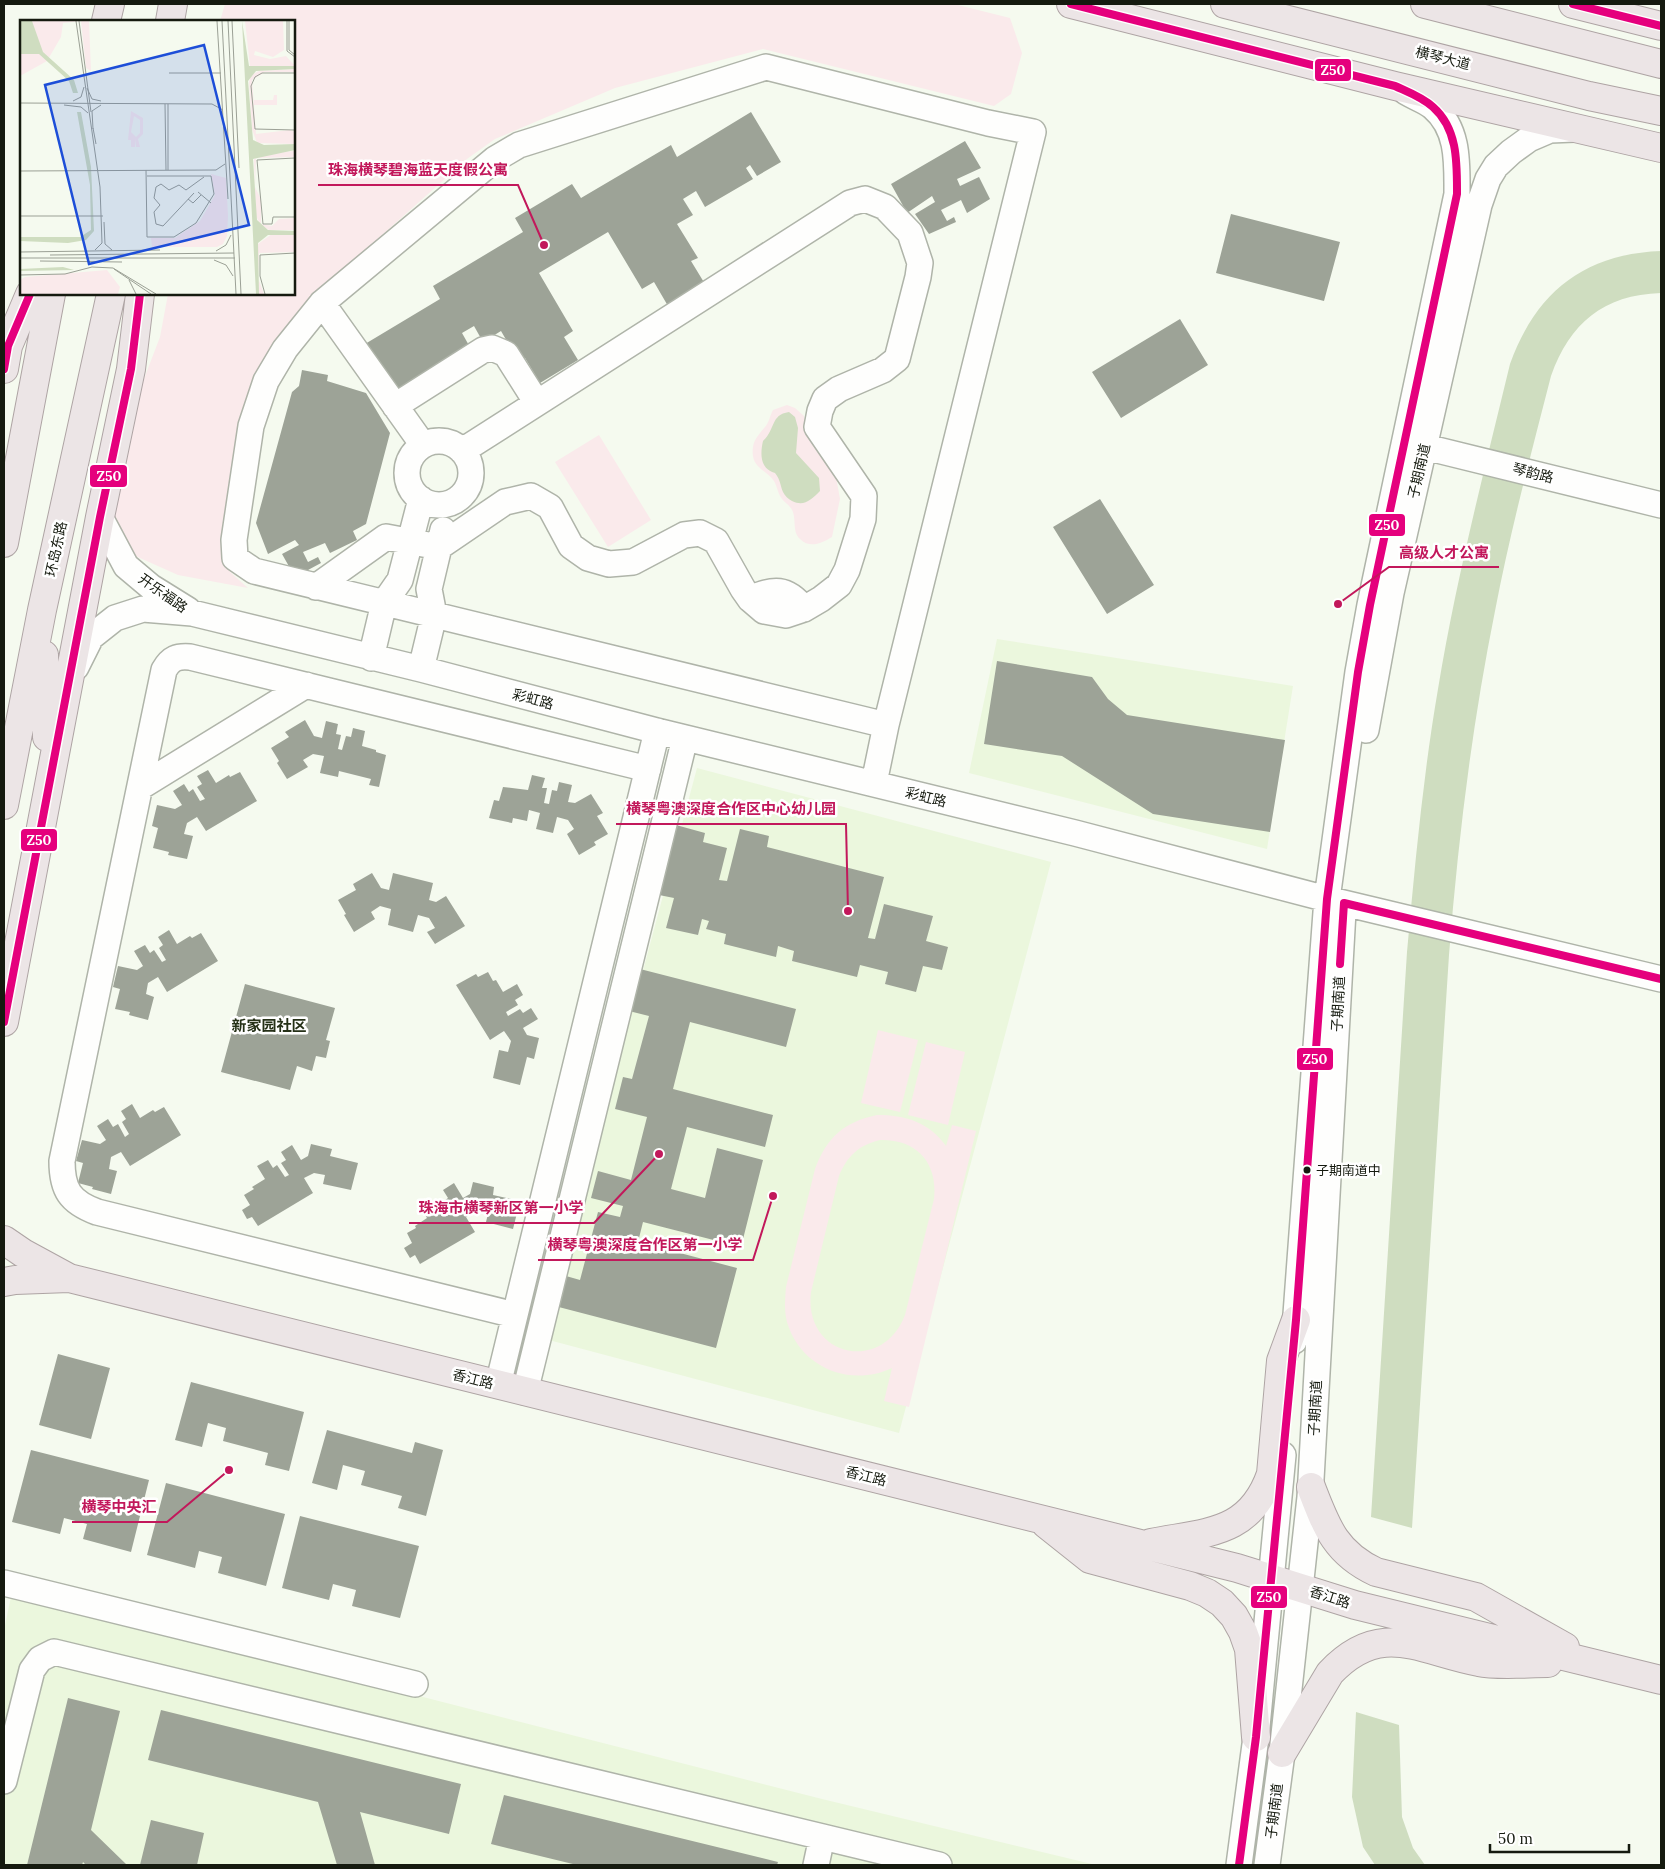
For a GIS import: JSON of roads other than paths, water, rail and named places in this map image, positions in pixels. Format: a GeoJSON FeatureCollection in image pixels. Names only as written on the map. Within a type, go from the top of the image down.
{"type":"FeatureCollection","features":[{"type":"Feature","properties":{"kind":"main road"},"geometry":{"type":"LineString","coordinates":[[106,20],[110,4]]}},
{"type":"Feature","properties":{"kind":"main road"},"geometry":{"type":"LineString","coordinates":[[1071,4],[1395,86],[1661,148]]}},
{"type":"Feature","properties":{"kind":"main road","name":"横琴大道"},"geometry":{"type":"LineString","coordinates":[[1225,4],[1589,96],[1661,111]]}},
{"type":"Feature","properties":{"kind":"main road"},"geometry":{"type":"LineString","coordinates":[[1425,4],[1661,64]]}},
{"type":"Feature","properties":{"kind":"main road"},"geometry":{"type":"LineString","coordinates":[[1573,4],[1661,26]]}},
{"type":"Feature","properties":{"kind":"main road"},"geometry":{"type":"LineString","coordinates":[[1129,18],[1280,17]]}},
{"type":"Feature","properties":{"kind":"main road"},"geometry":{"type":"LineString","coordinates":[[1589,96],[1661,115]]}},
{"type":"Feature","properties":{"kind":"main road"},"geometry":{"type":"LineString","coordinates":[[4,369],[8,346],[30,295]]}},
{"type":"Feature","properties":{"kind":"main road"},"geometry":{"type":"LineString","coordinates":[[4,543],[51,295]]}},
{"type":"Feature","properties":{"kind":"main road","name":"环岛东路"},"geometry":{"type":"LineString","coordinates":[[4,805],[42,610],[111,295]]}},
{"type":"Feature","properties":{"kind":"main road"},"geometry":{"type":"LineString","coordinates":[[4,1022],[49,778],[131,369],[140,295]]}},
{"type":"Feature","properties":{"kind":"main road"},"geometry":{"type":"LineString","coordinates":[[42,610],[49,778]]}},
{"type":"Feature","properties":{"kind":"main road"},"geometry":{"type":"LineString","coordinates":[[4,1240],[23,1253],[69,1278]]}},
{"type":"Feature","properties":{"kind":"main road"},"geometry":{"type":"LineString","coordinates":[[4,1282],[69,1278]]}},
{"type":"Feature","properties":{"kind":"main road","name":"香江路"},"geometry":{"type":"LineString","coordinates":[[69,1278],[1143,1544],[1237,1568],[1354,1605],[1661,1680]]}},
{"type":"Feature","properties":{"kind":"main road"},"geometry":{"type":"LineString","coordinates":[[1143,1544],[1219,1530],[1234,1524],[1258,1503],[1266,1489],[1271,1474],[1281,1361],[1296,1320]]}},
{"type":"Feature","properties":{"kind":"main road"},"geometry":{"type":"LineString","coordinates":[[1310,1487],[1327,1528],[1352,1559],[1376,1572],[1476,1596],[1595,1664]]}},
{"type":"Feature","properties":{"kind":"main road"},"geometry":{"type":"LineString","coordinates":[[1039,1519],[1090,1559],[1190,1586],[1207,1593],[1222,1603],[1234,1616],[1243,1632],[1249,1649],[1256,1737]]}},
{"type":"Feature","properties":{"kind":"main road"},"geometry":{"type":"LineString","coordinates":[[1282,1753],[1330,1673],[1352,1653],[1380,1643],[1410,1644],[1480,1663],[1595,1664]]}},
{"type":"Feature","properties":{"kind":"street"},"geometry":{"type":"LineString","coordinates":[[874,783],[886,725],[1033,132],[988,123],[766,67],[519,145],[495,158],[322,303],[285,349],[266,381],[251,426],[234,550],[235,558],[254,571],[886,725]]}},
{"type":"Feature","properties":{"kind":"street","name":"子期南道"},"geometry":{"type":"LineString","coordinates":[[1239,1865],[1256,1737],[1336,901],[1391,593],[1414,444],[1457,194],[1457,161],[1455,146],[1448,125],[1433,107],[1395,86]]}},
{"type":"Feature","properties":{"kind":"street","name":"子期南道"},"geometry":{"type":"LineString","coordinates":[[1414,444],[1479,205],[1488,179],[1496,166],[1528,139],[1550,130],[1584,129]]}},
{"type":"Feature","properties":{"kind":"street"},"geometry":{"type":"LineString","coordinates":[[316,587],[386,536],[439,547],[505,502],[530,496],[550,507],[571,546],[588,558],[610,564],[633,562],[684,534],[700,533],[716,541],[743,590],[764,611],[786,615],[804,610],[839,585],[848,570],[863,519],[864,496],[817,427],[820,411],[825,400],[839,389],[883,370],[897,359],[920,263],[910,233],[885,207],[865,198],[850,203],[462,451]]}},
{"type":"Feature","properties":{"kind":"street"},"geometry":{"type":"LineString","coordinates":[[322,303],[423,445]]}},
{"type":"Feature","properties":{"kind":"street"},"geometry":{"type":"LineString","coordinates":[[395,406],[483,350],[492,348],[506,354],[537,403]]}},
{"type":"Feature","properties":{"kind":"street"},"geometry":{"type":"LineString","coordinates":[[433,441],[454,444],[462,451],[468,459],[471,469],[470,480],[463,494],[451,502],[435,504],[421,499],[413,492],[408,482],[407,472],[409,461],[414,452],[423,445],[433,441]]}},
{"type":"Feature","properties":{"kind":"street","name":"琴韵路"},"geometry":{"type":"LineString","coordinates":[[1414,444],[1661,505]]}},
{"type":"Feature","properties":{"kind":"street"},"geometry":{"type":"LineString","coordinates":[[371,658],[384,603],[400,580],[421,499]]}},
{"type":"Feature","properties":{"kind":"street"},"geometry":{"type":"LineString","coordinates":[[421,669],[434,615],[429,590],[451,502]]}},
{"type":"Feature","properties":{"kind":"street","name":"开乐福路"},"geometry":{"type":"LineString","coordinates":[[100,518],[126,566],[151,587],[192,613]]}},
{"type":"Feature","properties":{"kind":"street","name":"开乐福路"},"geometry":{"type":"LineString","coordinates":[[69,680],[91,638],[115,618],[142,609],[192,613]]}},
{"type":"Feature","properties":{"kind":"street","name":"彩虹路"},"geometry":{"type":"LineString","coordinates":[[192,613],[421,669],[685,738],[874,783],[1336,901],[1661,979]]}},
{"type":"Feature","properties":{"kind":"street"},"geometry":{"type":"LineString","coordinates":[[515,1315],[97,1212],[81,1206],[69,1194],[62,1178],[62,1161],[164,670],[170,661],[179,656],[190,657],[648,769]]}},
{"type":"Feature","properties":{"kind":"street"},"geometry":{"type":"LineString","coordinates":[[140,787],[306,686]]}},
{"type":"Feature","properties":{"kind":"street"},"geometry":{"type":"LineString","coordinates":[[498,1385],[657,731]]}},
{"type":"Feature","properties":{"kind":"street"},"geometry":{"type":"LineString","coordinates":[[525,1392],[685,738]]}},
{"type":"Feature","properties":{"kind":"street","name":"子期南道"},"geometry":{"type":"LineString","coordinates":[[1268,1865],[1282,1753],[1310,1487],[1336,901]]}},
{"type":"Feature","properties":{"kind":"street"},"geometry":{"type":"LineString","coordinates":[[4,1584],[415,1684]]}},
{"type":"Feature","properties":{"kind":"street"},"geometry":{"type":"LineString","coordinates":[[4,1781],[32,1670],[40,1659],[54,1652],[939,1865]]}},
{"type":"Feature","properties":{"kind":"street"},"geometry":{"type":"LineString","coordinates":[[816,1865],[822,1837]]}},
{"type":"Feature","properties":{"kind":"place","name":"珠海横琴碧海蓝天度假公寓"},"geometry":{"type":"Point","coordinates":[544,245]}},
{"type":"Feature","properties":{"kind":"place","name":"高级人才公寓"},"geometry":{"type":"Point","coordinates":[1338,604]}},
{"type":"Feature","properties":{"kind":"place","name":"横琴粤澳深度合作区中心幼儿园"},"geometry":{"type":"Point","coordinates":[848,911]}},
{"type":"Feature","properties":{"kind":"place","name":"珠海市横琴新区第一小学"},"geometry":{"type":"Point","coordinates":[659,1154]}},
{"type":"Feature","properties":{"kind":"place","name":"子期南道中"},"geometry":{"type":"Point","coordinates":[1307,1170]}},
{"type":"Feature","properties":{"kind":"place","name":"横琴粤澳深度合作区第一小学"},"geometry":{"type":"Point","coordinates":[773,1196]}},
{"type":"Feature","properties":{"kind":"place","name":"横琴中央汇"},"geometry":{"type":"Point","coordinates":[229,1470]}},
{"type":"Feature","properties":{"kind":"district","name":"新家园社区"},"geometry":{"type":"Point","coordinates":[269,1026]}}]}
